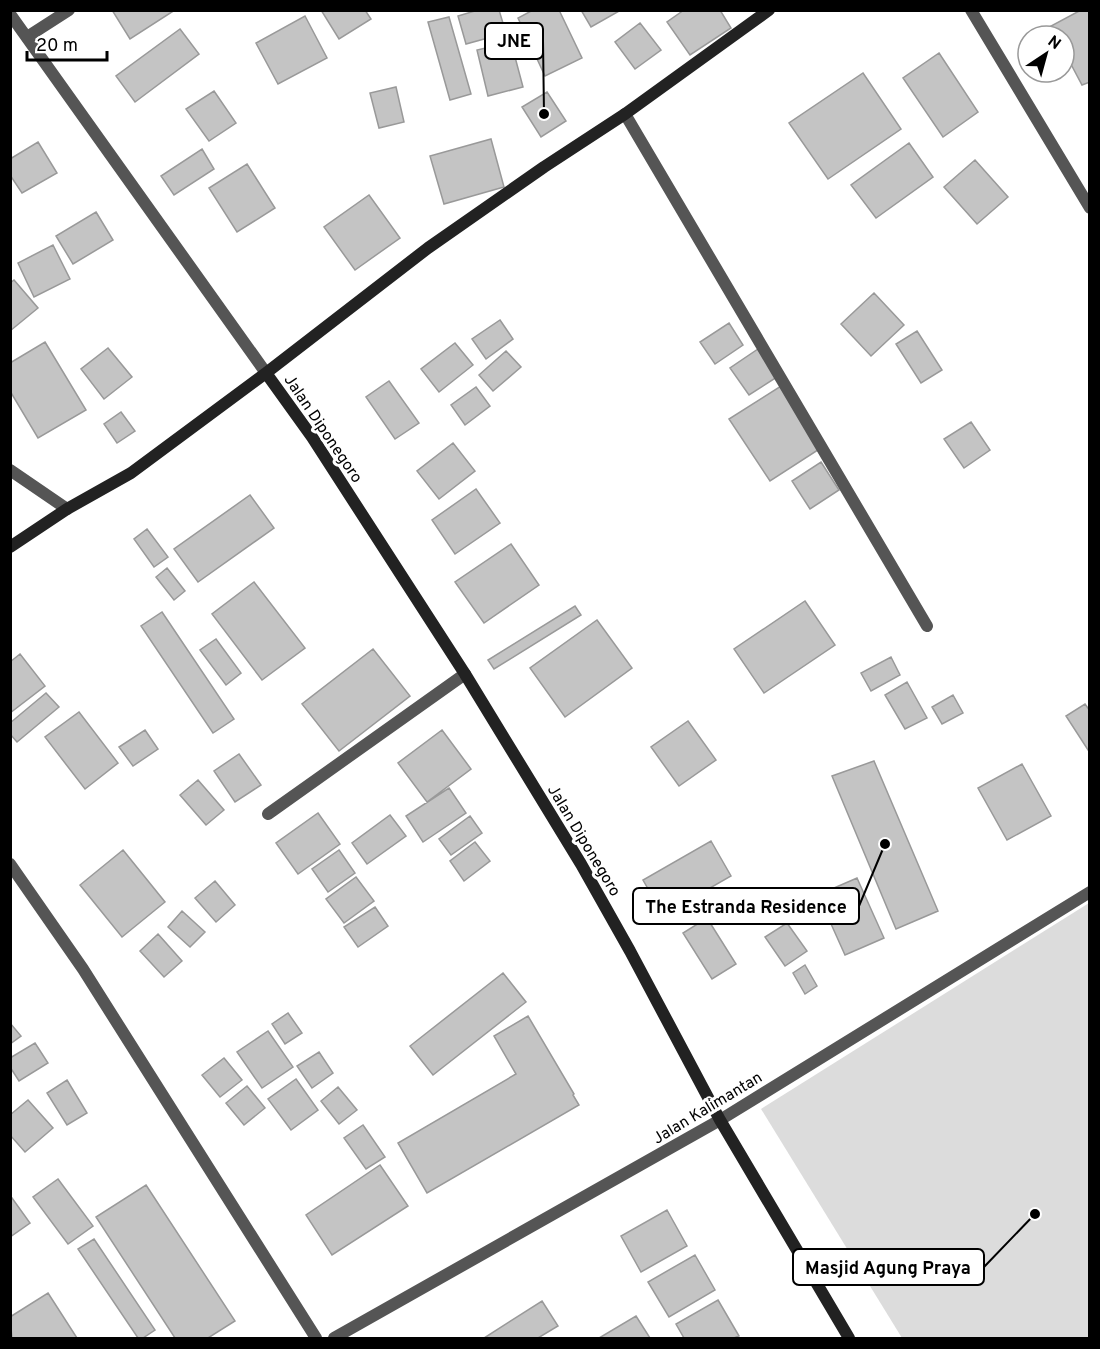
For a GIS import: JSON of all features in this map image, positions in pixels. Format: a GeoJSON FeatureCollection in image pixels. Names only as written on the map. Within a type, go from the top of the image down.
{"type":"FeatureCollection","features":[{"type":"Feature","properties":{"kind":"main road"},"geometry":{"type":"LineString","coordinates":[[10,547],[67,509],[131,473],[266,373],[428,248],[625,114],[769,10]]}},
{"type":"Feature","properties":{"kind":"main road","name":"Jalan Diponegoro"},"geometry":{"type":"LineString","coordinates":[[266,373],[312,437],[465,674],[581,864],[720,1120],[849,1338]]}},
{"type":"Feature","properties":{"kind":"street"},"geometry":{"type":"LineString","coordinates":[[27,37],[69,10]]}},
{"type":"Feature","properties":{"kind":"street"},"geometry":{"type":"LineString","coordinates":[[971,10],[1089,208]]}},
{"type":"Feature","properties":{"kind":"street"},"geometry":{"type":"LineString","coordinates":[[10,14],[266,373]]}},
{"type":"Feature","properties":{"kind":"street"},"geometry":{"type":"LineString","coordinates":[[625,114],[927,626]]}},
{"type":"Feature","properties":{"kind":"street"},"geometry":{"type":"LineString","coordinates":[[10,470],[67,509]]}},
{"type":"Feature","properties":{"kind":"street"},"geometry":{"type":"LineString","coordinates":[[268,814],[465,674]]}},
{"type":"Feature","properties":{"kind":"street"},"geometry":{"type":"LineString","coordinates":[[10,864],[83,969],[316,1338]]}},
{"type":"Feature","properties":{"kind":"street","name":"Jalan Kalimantan"},"geometry":{"type":"LineString","coordinates":[[334,1338],[720,1120],[1089,892]]}},
{"type":"Feature","properties":{"kind":"shaded area"},"geometry":{"type":"Polygon","coordinates":[[[1089,903],[1089,1338],[902,1338],[761,1109],[1089,903]]]}},
{"type":"Feature","properties":{"kind":"building"},"geometry":{"type":"Polygon","coordinates":[[[112,10],[175,10],[130,39],[112,10]]]}},
{"type":"Feature","properties":{"kind":"building"},"geometry":{"type":"Polygon","coordinates":[[[321,10],[365,10],[371,19],[339,39],[321,10]]]}},
{"type":"Feature","properties":{"kind":"building"},"geometry":{"type":"Polygon","coordinates":[[[478,10],[499,10],[506,33],[466,44],[458,16],[478,10]]]}},
{"type":"Feature","properties":{"kind":"building"},"geometry":{"type":"Polygon","coordinates":[[[533,10],[559,10],[582,58],[545,76],[518,18],[533,10]]]}},
{"type":"Feature","properties":{"kind":"building"},"geometry":{"type":"Polygon","coordinates":[[[581,10],[621,10],[591,27],[581,10]]]}},
{"type":"Feature","properties":{"kind":"building"},"geometry":{"type":"Polygon","coordinates":[[[684,10],[720,10],[731,28],[690,55],[667,22],[684,10]]]}},
{"type":"Feature","properties":{"kind":"building"},"geometry":{"type":"Polygon","coordinates":[[[1081,10],[1090,10],[1090,82],[1082,85],[1076,74],[1076,24],[1055,24],[1081,10]]]}},
{"type":"Feature","properties":{"kind":"building"},"geometry":{"type":"Polygon","coordinates":[[[305,16],[327,58],[278,84],[256,43],[305,16]]]}},
{"type":"Feature","properties":{"kind":"building"},"geometry":{"type":"Polygon","coordinates":[[[449,17],[471,94],[450,100],[428,22],[449,17]]]}},
{"type":"Feature","properties":{"kind":"building"},"geometry":{"type":"Polygon","coordinates":[[[640,23],[661,50],[635,69],[615,42],[640,23]]]}},
{"type":"Feature","properties":{"kind":"building"},"geometry":{"type":"Polygon","coordinates":[[[180,29],[199,54],[135,102],[116,76],[180,29]]]}},
{"type":"Feature","properties":{"kind":"building"},"geometry":{"type":"Polygon","coordinates":[[[511,42],[523,87],[488,96],[477,50],[511,42]]]}},
{"type":"Feature","properties":{"kind":"building"},"geometry":{"type":"Polygon","coordinates":[[[939,53],[978,112],[943,137],[903,78],[939,53]]]}},
{"type":"Feature","properties":{"kind":"building"},"geometry":{"type":"Polygon","coordinates":[[[863,73],[901,129],[828,179],[789,123],[863,73]]]}},
{"type":"Feature","properties":{"kind":"building"},"geometry":{"type":"Polygon","coordinates":[[[396,87],[404,122],[379,128],[370,93],[396,87]]]}},
{"type":"Feature","properties":{"kind":"building"},"geometry":{"type":"Polygon","coordinates":[[[214,91],[236,123],[209,141],[186,109],[214,91]]]}},
{"type":"Feature","properties":{"kind":"building"},"geometry":{"type":"Polygon","coordinates":[[[547,92],[566,121],[541,137],[522,107],[547,92]]]}},
{"type":"Feature","properties":{"kind":"building"},"geometry":{"type":"Polygon","coordinates":[[[491,139],[504,187],[444,204],[430,156],[491,139]]]}},
{"type":"Feature","properties":{"kind":"building"},"geometry":{"type":"Polygon","coordinates":[[[38,142],[57,173],[22,193],[10,175],[10,159],[38,142]]]}},
{"type":"Feature","properties":{"kind":"building"},"geometry":{"type":"Polygon","coordinates":[[[909,143],[933,177],[876,218],[851,185],[909,143]]]}},
{"type":"Feature","properties":{"kind":"building"},"geometry":{"type":"Polygon","coordinates":[[[202,149],[214,169],[174,195],[161,176],[202,149]]]}},
{"type":"Feature","properties":{"kind":"building"},"geometry":{"type":"Polygon","coordinates":[[[975,160],[1008,197],[977,224],[944,187],[975,160]]]}},
{"type":"Feature","properties":{"kind":"building"},"geometry":{"type":"Polygon","coordinates":[[[247,164],[275,208],[237,232],[209,188],[247,164]]]}},
{"type":"Feature","properties":{"kind":"building"},"geometry":{"type":"Polygon","coordinates":[[[369,195],[400,238],[355,270],[324,227],[369,195]]]}},
{"type":"Feature","properties":{"kind":"building"},"geometry":{"type":"Polygon","coordinates":[[[96,212],[113,240],[73,264],[56,236],[96,212]]]}},
{"type":"Feature","properties":{"kind":"building"},"geometry":{"type":"Polygon","coordinates":[[[53,245],[70,279],[34,297],[18,263],[53,245]]]}},
{"type":"Feature","properties":{"kind":"building"},"geometry":{"type":"Polygon","coordinates":[[[14,280],[38,308],[10,331],[10,283],[14,280]]]}},
{"type":"Feature","properties":{"kind":"building"},"geometry":{"type":"Polygon","coordinates":[[[874,293],[904,325],[871,356],[841,324],[874,293]]]}},
{"type":"Feature","properties":{"kind":"building"},"geometry":{"type":"Polygon","coordinates":[[[500,320],[513,339],[486,359],[472,339],[500,320]]]}},
{"type":"Feature","properties":{"kind":"building"},"geometry":{"type":"Polygon","coordinates":[[[729,323],[743,345],[715,364],[700,342],[729,323]]]}},
{"type":"Feature","properties":{"kind":"building"},"geometry":{"type":"Polygon","coordinates":[[[917,331],[942,370],[921,383],[896,344],[917,331]]]}},
{"type":"Feature","properties":{"kind":"building"},"geometry":{"type":"Polygon","coordinates":[[[45,342],[86,410],[38,438],[10,391],[10,363],[45,342]]]}},
{"type":"Feature","properties":{"kind":"building"},"geometry":{"type":"Polygon","coordinates":[[[455,343],[473,365],[439,392],[421,369],[455,343]]]}},
{"type":"Feature","properties":{"kind":"building"},"geometry":{"type":"Polygon","coordinates":[[[108,348],[132,377],[104,399],[81,369],[108,348]]]}},
{"type":"Feature","properties":{"kind":"building"},"geometry":{"type":"Polygon","coordinates":[[[758,349],[777,377],[749,395],[730,368],[758,349]]]}},
{"type":"Feature","properties":{"kind":"building"},"geometry":{"type":"Polygon","coordinates":[[[506,351],[521,367],[493,391],[479,375],[506,351]]]}},
{"type":"Feature","properties":{"kind":"building"},"geometry":{"type":"Polygon","coordinates":[[[389,381],[419,423],[395,439],[366,397],[389,381]]]}},
{"type":"Feature","properties":{"kind":"building"},"geometry":{"type":"Polygon","coordinates":[[[781,386],[821,448],[770,481],[729,419],[781,386]]]}},
{"type":"Feature","properties":{"kind":"building"},"geometry":{"type":"Polygon","coordinates":[[[476,387],[490,406],[465,425],[451,405],[476,387]]]}},
{"type":"Feature","properties":{"kind":"building"},"geometry":{"type":"Polygon","coordinates":[[[121,412],[135,431],[117,443],[104,424],[121,412]]]}},
{"type":"Feature","properties":{"kind":"building"},"geometry":{"type":"Polygon","coordinates":[[[971,422],[990,450],[964,468],[944,439],[971,422]]]}},
{"type":"Feature","properties":{"kind":"building"},"geometry":{"type":"Polygon","coordinates":[[[453,443],[475,471],[439,499],[417,471],[453,443]]]}},
{"type":"Feature","properties":{"kind":"building"},"geometry":{"type":"Polygon","coordinates":[[[821,462],[839,490],[810,509],[792,481],[821,462]]]}},
{"type":"Feature","properties":{"kind":"building"},"geometry":{"type":"Polygon","coordinates":[[[476,489],[500,523],[455,554],[432,520],[476,489]]]}},
{"type":"Feature","properties":{"kind":"building"},"geometry":{"type":"Polygon","coordinates":[[[250,495],[274,528],[198,582],[174,549],[250,495]]]}},
{"type":"Feature","properties":{"kind":"building"},"geometry":{"type":"Polygon","coordinates":[[[147,529],[168,557],[154,567],[134,539],[147,529]]]}},
{"type":"Feature","properties":{"kind":"building"},"geometry":{"type":"Polygon","coordinates":[[[511,544],[539,585],[484,623],[455,582],[511,544]]]}},
{"type":"Feature","properties":{"kind":"building"},"geometry":{"type":"Polygon","coordinates":[[[167,568],[185,591],[174,600],[156,577],[167,568]]]}},
{"type":"Feature","properties":{"kind":"building"},"geometry":{"type":"Polygon","coordinates":[[[254,582],[305,648],[262,680],[212,614],[254,582]]]}},
{"type":"Feature","properties":{"kind":"building"},"geometry":{"type":"Polygon","coordinates":[[[805,601],[835,645],[764,693],[734,649],[805,601]]]}},
{"type":"Feature","properties":{"kind":"building"},"geometry":{"type":"Polygon","coordinates":[[[575,606],[581,615],[494,669],[488,660],[575,606]]]}},
{"type":"Feature","properties":{"kind":"building"},"geometry":{"type":"Polygon","coordinates":[[[162,612],[234,719],[213,733],[141,626],[162,612]]]}},
{"type":"Feature","properties":{"kind":"building"},"geometry":{"type":"Polygon","coordinates":[[[597,620],[632,668],[565,717],[530,668],[597,620]]]}},
{"type":"Feature","properties":{"kind":"building"},"geometry":{"type":"Polygon","coordinates":[[[216,639],[241,673],[226,685],[200,650],[216,639]]]}},
{"type":"Feature","properties":{"kind":"building"},"geometry":{"type":"Polygon","coordinates":[[[373,649],[410,696],[339,751],[302,704],[373,649]]]}},
{"type":"Feature","properties":{"kind":"building"},"geometry":{"type":"Polygon","coordinates":[[[20,654],[45,686],[10,713],[10,662],[20,654]]]}},
{"type":"Feature","properties":{"kind":"building"},"geometry":{"type":"Polygon","coordinates":[[[891,657],[900,675],[871,691],[861,673],[891,657]]]}},
{"type":"Feature","properties":{"kind":"building"},"geometry":{"type":"Polygon","coordinates":[[[907,682],[927,718],[905,729],[885,695],[907,682]]]}},
{"type":"Feature","properties":{"kind":"building"},"geometry":{"type":"Polygon","coordinates":[[[46,693],[59,707],[17,742],[10,734],[10,723],[46,693]]]}},
{"type":"Feature","properties":{"kind":"building"},"geometry":{"type":"Polygon","coordinates":[[[953,695],[963,713],[942,724],[932,707],[953,695]]]}},
{"type":"Feature","properties":{"kind":"building"},"geometry":{"type":"Polygon","coordinates":[[[1085,704],[1090,711],[1090,753],[1066,716],[1085,704]]]}},
{"type":"Feature","properties":{"kind":"building"},"geometry":{"type":"Polygon","coordinates":[[[79,712],[118,763],[85,789],[45,737],[79,712]]]}},
{"type":"Feature","properties":{"kind":"building"},"geometry":{"type":"Polygon","coordinates":[[[688,721],[716,760],[679,786],[651,747],[688,721]]]}},
{"type":"Feature","properties":{"kind":"building"},"geometry":{"type":"Polygon","coordinates":[[[145,730],[158,749],[133,766],[119,747],[145,730]]]}},
{"type":"Feature","properties":{"kind":"building"},"geometry":{"type":"Polygon","coordinates":[[[442,730],[471,769],[427,802],[398,763],[442,730]]]}},
{"type":"Feature","properties":{"kind":"building"},"geometry":{"type":"Polygon","coordinates":[[[239,754],[261,785],[235,802],[214,771],[239,754]]]}},
{"type":"Feature","properties":{"kind":"building"},"geometry":{"type":"Polygon","coordinates":[[[874,761],[938,911],[896,929],[832,776],[874,761]]]}},
{"type":"Feature","properties":{"kind":"building"},"geometry":{"type":"Polygon","coordinates":[[[1022,764],[1051,816],[1007,840],[978,788],[1022,764]]]}},
{"type":"Feature","properties":{"kind":"building"},"geometry":{"type":"Polygon","coordinates":[[[198,780],[224,810],[206,825],[180,795],[198,780]]]}},
{"type":"Feature","properties":{"kind":"building"},"geometry":{"type":"Polygon","coordinates":[[[449,788],[466,813],[423,842],[406,816],[449,788]]]}},
{"type":"Feature","properties":{"kind":"building"},"geometry":{"type":"Polygon","coordinates":[[[318,813],[340,844],[298,874],[276,843],[318,813]]]}},
{"type":"Feature","properties":{"kind":"building"},"geometry":{"type":"Polygon","coordinates":[[[390,815],[406,836],[367,864],[352,843],[390,815]]]}},
{"type":"Feature","properties":{"kind":"building"},"geometry":{"type":"Polygon","coordinates":[[[470,816],[482,833],[451,855],[439,839],[470,816]]]}},
{"type":"Feature","properties":{"kind":"building"},"geometry":{"type":"Polygon","coordinates":[[[711,841],[731,876],[663,915],[643,880],[711,841]]]}},
{"type":"Feature","properties":{"kind":"building"},"geometry":{"type":"Polygon","coordinates":[[[475,842],[490,861],[464,881],[450,861],[475,842]]]}},
{"type":"Feature","properties":{"kind":"building"},"geometry":{"type":"Polygon","coordinates":[[[123,850],[165,902],[122,937],[80,885],[123,850]]]}},
{"type":"Feature","properties":{"kind":"building"},"geometry":{"type":"Polygon","coordinates":[[[339,850],[355,873],[328,892],[312,869],[339,850]]]}},
{"type":"Feature","properties":{"kind":"building"},"geometry":{"type":"Polygon","coordinates":[[[356,877],[374,901],[344,923],[326,899],[356,877]]]}},
{"type":"Feature","properties":{"kind":"building"},"geometry":{"type":"Polygon","coordinates":[[[857,878],[884,938],[845,955],[818,895],[857,878]]]}},
{"type":"Feature","properties":{"kind":"building"},"geometry":{"type":"Polygon","coordinates":[[[215,881],[235,905],[216,922],[195,898],[215,881]]]}},
{"type":"Feature","properties":{"kind":"building"},"geometry":{"type":"Polygon","coordinates":[[[375,907],[388,926],[358,947],[344,927],[375,907]]]}},
{"type":"Feature","properties":{"kind":"building"},"geometry":{"type":"Polygon","coordinates":[[[182,911],[205,932],[190,947],[168,927],[182,911]]]}},
{"type":"Feature","properties":{"kind":"building"},"geometry":{"type":"Polygon","coordinates":[[[707,918],[736,964],[712,979],[683,933],[707,918]]]}},
{"type":"Feature","properties":{"kind":"building"},"geometry":{"type":"Polygon","coordinates":[[[787,923],[807,951],[785,966],[765,937],[787,923]]]}},
{"type":"Feature","properties":{"kind":"building"},"geometry":{"type":"Polygon","coordinates":[[[158,934],[182,961],[164,977],[140,951],[158,934]]]}},
{"type":"Feature","properties":{"kind":"building"},"geometry":{"type":"Polygon","coordinates":[[[805,965],[817,986],[805,994],[793,973],[805,965]]]}},
{"type":"Feature","properties":{"kind":"building"},"geometry":{"type":"Polygon","coordinates":[[[503,973],[526,1002],[433,1075],[410,1046],[503,973]]]}},
{"type":"Feature","properties":{"kind":"building"},"geometry":{"type":"Polygon","coordinates":[[[288,1013],[302,1033],[285,1044],[272,1024],[288,1013]]]}},
{"type":"Feature","properties":{"kind":"building"},"geometry":{"type":"Polygon","coordinates":[[[528,1016],[579,1105],[427,1193],[398,1143],[516,1074],[494,1036],[528,1016]]]}},
{"type":"Feature","properties":{"kind":"building"},"geometry":{"type":"Polygon","coordinates":[[[10,1023],[21,1036],[10,1044],[10,1023]]]}},
{"type":"Feature","properties":{"kind":"building"},"geometry":{"type":"Polygon","coordinates":[[[268,1031],[293,1067],[262,1088],[237,1052],[268,1031]]]}},
{"type":"Feature","properties":{"kind":"building"},"geometry":{"type":"Polygon","coordinates":[[[35,1043],[48,1063],[19,1081],[10,1067],[10,1058],[35,1043]]]}},
{"type":"Feature","properties":{"kind":"building"},"geometry":{"type":"Polygon","coordinates":[[[319,1052],[333,1073],[312,1088],[297,1066],[319,1052]]]}},
{"type":"Feature","properties":{"kind":"building"},"geometry":{"type":"Polygon","coordinates":[[[224,1058],[242,1080],[220,1097],[202,1075],[224,1058]]]}},
{"type":"Feature","properties":{"kind":"building"},"geometry":{"type":"Polygon","coordinates":[[[296,1079],[318,1110],[291,1130],[268,1099],[296,1079]]]}},
{"type":"Feature","properties":{"kind":"building"},"geometry":{"type":"Polygon","coordinates":[[[67,1080],[87,1113],[67,1125],[47,1093],[67,1080]]]}},
{"type":"Feature","properties":{"kind":"building"},"geometry":{"type":"Polygon","coordinates":[[[247,1086],[265,1108],[244,1125],[226,1103],[247,1086]]]}},
{"type":"Feature","properties":{"kind":"building"},"geometry":{"type":"Polygon","coordinates":[[[338,1087],[357,1110],[339,1124],[321,1101],[338,1087]]]}},
{"type":"Feature","properties":{"kind":"building"},"geometry":{"type":"Polygon","coordinates":[[[28,1100],[53,1128],[25,1152],[10,1135],[10,1115],[28,1100]]]}},
{"type":"Feature","properties":{"kind":"building"},"geometry":{"type":"Polygon","coordinates":[[[363,1125],[385,1157],[366,1169],[344,1138],[363,1125]]]}},
{"type":"Feature","properties":{"kind":"building"},"geometry":{"type":"Polygon","coordinates":[[[380,1165],[408,1206],[332,1255],[306,1215],[380,1165]]]}},
{"type":"Feature","properties":{"kind":"building"},"geometry":{"type":"Polygon","coordinates":[[[58,1179],[93,1226],[68,1244],[33,1197],[58,1179]]]}},
{"type":"Feature","properties":{"kind":"building"},"geometry":{"type":"Polygon","coordinates":[[[146,1185],[235,1321],[208,1338],[175,1338],[96,1217],[146,1185]]]}},
{"type":"Feature","properties":{"kind":"building"},"geometry":{"type":"Polygon","coordinates":[[[12,1198],[30,1223],[10,1237],[10,1199],[12,1198]]]}},
{"type":"Feature","properties":{"kind":"building"},"geometry":{"type":"Polygon","coordinates":[[[667,1210],[687,1246],[641,1272],[621,1236],[667,1210]]]}},
{"type":"Feature","properties":{"kind":"building"},"geometry":{"type":"Polygon","coordinates":[[[94,1239],[155,1330],[143,1338],[138,1338],[78,1249],[94,1239]]]}},
{"type":"Feature","properties":{"kind":"building"},"geometry":{"type":"Polygon","coordinates":[[[695,1255],[715,1290],[669,1317],[648,1282],[695,1255]]]}},
{"type":"Feature","properties":{"kind":"building"},"geometry":{"type":"Polygon","coordinates":[[[48,1293],[77,1338],[12,1338],[10,1317],[48,1293]]]}},
{"type":"Feature","properties":{"kind":"building"},"geometry":{"type":"Polygon","coordinates":[[[718,1300],[739,1336],[734,1338],[684,1338],[676,1324],[718,1300]]]}},
{"type":"Feature","properties":{"kind":"building"},"geometry":{"type":"Polygon","coordinates":[[[542,1301],[558,1326],[538,1338],[484,1338],[542,1301]]]}},
{"type":"Feature","properties":{"kind":"building"},"geometry":{"type":"Polygon","coordinates":[[[636,1316],[650,1338],[599,1338],[636,1316]]]}},
{"type":"Feature","properties":{"kind":"place","name":"JNE"},"geometry":{"type":"Point","coordinates":[544,114]}},
{"type":"Feature","properties":{"kind":"place","name":"The Estranda Residence"},"geometry":{"type":"Point","coordinates":[885,844]}},
{"type":"Feature","properties":{"kind":"place","name":"Masjid Agung Praya"},"geometry":{"type":"Point","coordinates":[1035,1214]}}]}
